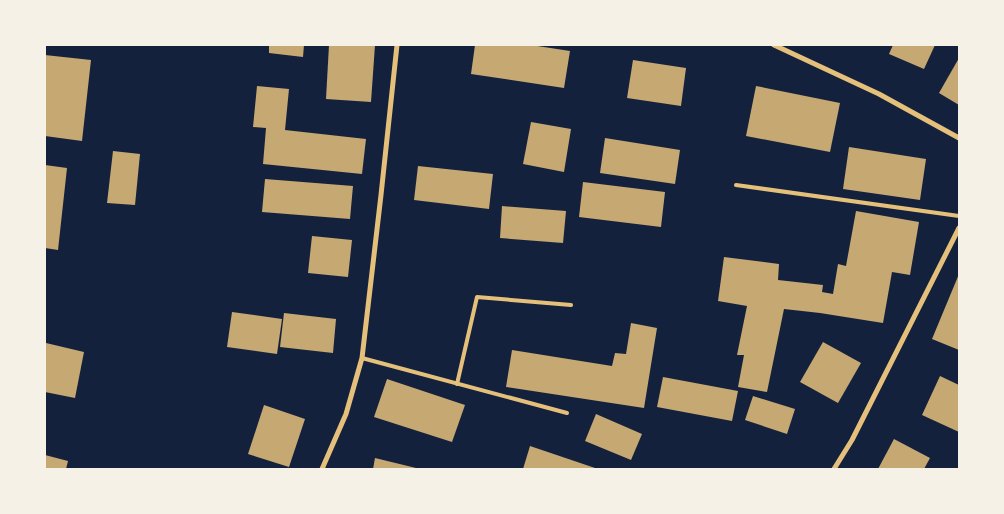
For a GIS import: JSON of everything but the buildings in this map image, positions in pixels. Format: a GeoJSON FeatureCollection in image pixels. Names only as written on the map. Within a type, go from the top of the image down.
{"type":"FeatureCollection","features":[{"type":"Feature","properties":{"kind":"street"},"geometry":{"type":"LineString","coordinates":[[322,469],[346,414],[362,358],[382,195],[397,45]]}},
{"type":"Feature","properties":{"kind":"street"},"geometry":{"type":"LineString","coordinates":[[774,45],[879,94],[959,138]]}},
{"type":"Feature","properties":{"kind":"street"},"geometry":{"type":"LineString","coordinates":[[834,469],[852,440],[959,228]]}},
{"type":"Feature","properties":{"kind":"lane"},"geometry":{"type":"LineString","coordinates":[[736,185],[959,216]]}},
{"type":"Feature","properties":{"kind":"lane"},"geometry":{"type":"LineString","coordinates":[[457,384],[477,297],[570,306]]}},
{"type":"Feature","properties":{"kind":"lane"},"geometry":{"type":"LineString","coordinates":[[362,358],[568,413]]}}]}
